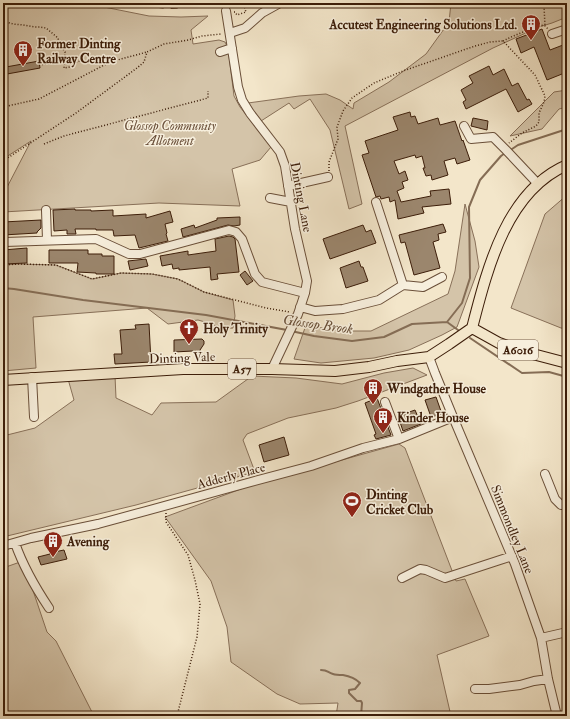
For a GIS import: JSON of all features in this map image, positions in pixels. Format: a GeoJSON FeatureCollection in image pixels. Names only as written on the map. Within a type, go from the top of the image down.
{"type":"FeatureCollection","features":[{"type":"Feature","properties":{"kind":"main road"},"geometry":{"type":"LineString","coordinates":[[472,328],[499,241],[509,221],[518,207],[538,184],[550,174],[567,165]]}},
{"type":"Feature","properties":{"kind":"main road","name":"Dinting Vale"},"geometry":{"type":"LineString","coordinates":[[3,380],[32,377],[170,370],[272,369],[335,371],[429,357],[472,328]]}},
{"type":"Feature","properties":{"kind":"main road","name":"A6016"},"geometry":{"type":"LineString","coordinates":[[472,328],[499,343],[525,352],[567,363]]}},
{"type":"Feature","properties":{"kind":"street"},"geometry":{"type":"LineString","coordinates":[[230,33],[245,28],[262,13],[280,3]]}},
{"type":"Feature","properties":{"kind":"street","name":"Dinting Lane"},"geometry":{"type":"LineString","coordinates":[[226,11],[238,86],[242,100],[250,113],[280,152],[285,166],[307,281],[305,293],[298,314],[272,369]]}},
{"type":"Feature","properties":{"kind":"street"},"geometry":{"type":"LineString","coordinates":[[552,34],[567,29]]}},
{"type":"Feature","properties":{"kind":"street"},"geometry":{"type":"LineString","coordinates":[[220,52],[232,48]]}},
{"type":"Feature","properties":{"kind":"street"},"geometry":{"type":"LineString","coordinates":[[464,126],[471,139],[493,137],[538,184]]}},
{"type":"Feature","properties":{"kind":"street"},"geometry":{"type":"LineString","coordinates":[[288,186],[328,177]]}},
{"type":"Feature","properties":{"kind":"street"},"geometry":{"type":"LineString","coordinates":[[270,198],[291,202]]}},
{"type":"Feature","properties":{"kind":"street"},"geometry":{"type":"LineString","coordinates":[[376,202],[403,286]]}},
{"type":"Feature","properties":{"kind":"street"},"geometry":{"type":"LineString","coordinates":[[46,210],[47,240]]}},
{"type":"Feature","properties":{"kind":"street"},"geometry":{"type":"LineString","coordinates":[[5,242],[96,238],[128,254],[140,254],[229,230],[236,232],[242,239],[254,274],[262,282],[305,293]]}},
{"type":"Feature","properties":{"kind":"street"},"geometry":{"type":"LineString","coordinates":[[298,314],[343,309],[379,300],[403,286],[424,288],[442,277]]}},
{"type":"Feature","properties":{"kind":"street","name":"Simmondley Lane"},"geometry":{"type":"LineString","coordinates":[[429,357],[512,556],[541,638],[548,679],[557,716]]}},
{"type":"Feature","properties":{"kind":"street"},"geometry":{"type":"LineString","coordinates":[[32,377],[34,417]]}},
{"type":"Feature","properties":{"kind":"street"},"geometry":{"type":"LineString","coordinates":[[385,402],[399,439]]}},
{"type":"Feature","properties":{"kind":"street","name":"Adderly Place"},"geometry":{"type":"LineString","coordinates":[[3,546],[31,538],[98,524],[311,466],[364,448],[399,439],[453,417]]}},
{"type":"Feature","properties":{"kind":"street"},"geometry":{"type":"LineString","coordinates":[[545,474],[555,499],[561,504],[567,505]]}},
{"type":"Feature","properties":{"kind":"street"},"geometry":{"type":"LineString","coordinates":[[14,543],[38,592],[49,608]]}},
{"type":"Feature","properties":{"kind":"street"},"geometry":{"type":"LineString","coordinates":[[402,578],[420,569],[446,578],[512,556]]}},
{"type":"Feature","properties":{"kind":"street"},"geometry":{"type":"LineString","coordinates":[[541,638],[567,632]]}},
{"type":"Feature","properties":{"kind":"street"},"geometry":{"type":"LineString","coordinates":[[475,689],[489,689],[520,685],[548,679]]}},
{"type":"Feature","properties":{"kind":"path"},"geometry":{"type":"LineString","coordinates":[[235,12],[237,15],[246,12],[243,3]]}},
{"type":"Feature","properties":{"kind":"path"},"geometry":{"type":"LineString","coordinates":[[545,3],[546,26],[552,34]]}},
{"type":"Feature","properties":{"kind":"path"},"geometry":{"type":"LineString","coordinates":[[3,21],[13,24],[23,24],[46,28],[58,38],[59,43],[65,52],[64,68],[70,67],[78,61],[83,62],[94,57],[98,59],[118,60]]}},
{"type":"Feature","properties":{"kind":"path"},"geometry":{"type":"LineString","coordinates":[[328,177],[329,162],[338,139],[337,127],[343,111],[352,98],[374,84],[403,70],[490,42],[503,42],[511,37],[540,25],[546,26]]}},
{"type":"Feature","properties":{"kind":"path"},"geometry":{"type":"LineString","coordinates":[[3,107],[39,99],[110,62],[147,52],[164,44],[202,36],[230,33]]}},
{"type":"Feature","properties":{"kind":"path"},"geometry":{"type":"LineString","coordinates":[[503,42],[536,75],[544,96],[544,102],[539,113],[539,122],[536,126],[522,133],[505,148]]}},
{"type":"Feature","properties":{"kind":"path"},"geometry":{"type":"LineString","coordinates":[[3,161],[76,113],[137,68],[144,62],[147,52]]}},
{"type":"Feature","properties":{"kind":"path"},"geometry":{"type":"LineString","coordinates":[[39,65],[65,61]]}},
{"type":"Feature","properties":{"kind":"path"},"geometry":{"type":"LineString","coordinates":[[44,144],[64,136],[208,98],[208,92]]}},
{"type":"Feature","properties":{"kind":"path"},"geometry":{"type":"LineString","coordinates":[[3,265],[56,265],[92,279],[121,273],[152,274],[178,279],[204,292],[266,308],[298,314]]}},
{"type":"Feature","properties":{"kind":"path"},"geometry":{"type":"LineString","coordinates":[[167,506],[166,522],[188,555],[200,604],[198,637],[177,716]]}},
{"type":"Feature","properties":{"kind":"green space","name":"Glossop Community Allotment"},"geometry":{"type":"Polygon","coordinates":[[[3,3],[84,3],[149,16],[208,16],[191,30],[193,44],[219,40],[225,42],[228,48],[234,96],[240,107],[271,147],[260,160],[232,169],[240,206],[159,203],[3,212],[3,195],[31,141],[3,159],[3,3]]]}},
{"type":"Feature","properties":{"kind":"green space"},"geometry":{"type":"Polygon","coordinates":[[[451,3],[567,3],[567,17],[539,27],[493,48],[345,126],[362,204],[349,209],[330,130],[310,99],[294,109],[289,103],[261,121],[248,103],[326,94],[340,100],[353,109],[354,103],[389,82],[426,54],[449,22],[451,3]]]}},
{"type":"Feature","properties":{"kind":"green space"},"geometry":{"type":"Polygon","coordinates":[[[567,90],[567,107],[559,109],[542,129],[510,136],[554,92],[567,90]]]}},
{"type":"Feature","properties":{"kind":"green space"},"geometry":{"type":"Polygon","coordinates":[[[567,195],[567,329],[511,308],[545,214],[567,195]]]}},
{"type":"Feature","properties":{"kind":"green space"},"geometry":{"type":"Polygon","coordinates":[[[465,204],[475,241],[479,267],[457,327],[409,350],[374,358],[321,363],[294,359],[306,325],[339,331],[371,331],[448,294],[455,271],[465,204]]]}},
{"type":"Feature","properties":{"kind":"green space"},"geometry":{"type":"Polygon","coordinates":[[[3,265],[56,265],[92,279],[121,273],[152,274],[178,279],[204,292],[233,300],[235,316],[233,328],[222,329],[198,320],[168,324],[147,308],[33,317],[36,368],[3,371],[3,265]]]}},
{"type":"Feature","properties":{"kind":"green space"},"geometry":{"type":"Polygon","coordinates":[[[413,368],[427,375],[358,401],[336,408],[288,418],[247,434],[243,440],[255,472],[136,505],[7,536],[3,517],[3,436],[35,428],[74,400],[68,379],[115,376],[116,398],[152,415],[161,403],[216,402],[252,376],[296,378],[342,384],[384,373],[413,368]]]}},
{"type":"Feature","properties":{"kind":"green space"},"geometry":{"type":"Polygon","coordinates":[[[399,444],[405,448],[456,581],[465,579],[489,636],[437,655],[451,716],[336,716],[338,703],[300,704],[277,694],[231,662],[227,627],[211,581],[165,517],[249,486],[399,444]]]}},
{"type":"Feature","properties":{"kind":"green space"},"geometry":{"type":"Polygon","coordinates":[[[23,561],[47,632],[56,641],[94,716],[3,716],[3,568],[23,561]]]}},
{"type":"Feature","properties":{"kind":"building"},"geometry":{"type":"Polygon","coordinates":[[[542,29],[550,50],[563,45],[567,56],[567,72],[547,80],[534,47],[521,53],[516,39],[542,29]]]}},
{"type":"Feature","properties":{"kind":"building","name":"Former Dinting Railway Centre"},"geometry":{"type":"Polygon","coordinates":[[[39,61],[40,68],[7,74],[6,67],[39,61]]]}},
{"type":"Feature","properties":{"kind":"building"},"geometry":{"type":"Polygon","coordinates":[[[489,66],[493,75],[504,69],[512,86],[518,83],[527,100],[529,99],[532,104],[518,112],[506,89],[466,109],[463,102],[466,100],[461,90],[473,83],[469,76],[489,66]]]}},
{"type":"Feature","properties":{"kind":"building"},"geometry":{"type":"Polygon","coordinates":[[[410,112],[411,117],[415,116],[418,124],[438,118],[440,125],[455,121],[470,160],[457,164],[455,158],[444,161],[448,175],[432,180],[431,175],[426,176],[423,168],[425,168],[422,156],[416,158],[415,155],[394,161],[399,174],[405,171],[408,180],[402,182],[404,188],[397,191],[401,202],[431,196],[430,191],[449,189],[451,204],[422,207],[424,213],[398,219],[395,200],[390,202],[389,197],[381,199],[380,196],[376,197],[362,155],[369,153],[365,141],[398,130],[393,117],[410,112]]]}},
{"type":"Feature","properties":{"kind":"building"},"geometry":{"type":"Polygon","coordinates":[[[473,118],[488,121],[487,130],[471,126],[473,118]]]}},
{"type":"Feature","properties":{"kind":"building"},"geometry":{"type":"Polygon","coordinates":[[[75,209],[91,211],[113,210],[113,216],[146,214],[146,218],[170,211],[173,222],[165,224],[168,241],[139,248],[135,235],[114,236],[113,230],[75,229],[76,234],[67,234],[67,230],[54,231],[53,210],[75,209]]]}},
{"type":"Feature","properties":{"kind":"building"},"geometry":{"type":"Polygon","coordinates":[[[240,217],[240,225],[228,225],[183,237],[181,229],[194,225],[195,228],[217,220],[217,218],[240,217]]]}},
{"type":"Feature","properties":{"kind":"building"},"geometry":{"type":"Polygon","coordinates":[[[41,220],[41,228],[37,233],[3,235],[3,222],[41,220]]]}},
{"type":"Feature","properties":{"kind":"building"},"geometry":{"type":"Polygon","coordinates":[[[443,224],[446,232],[438,234],[439,240],[433,242],[440,268],[414,275],[405,242],[401,243],[399,235],[443,224]]]}},
{"type":"Feature","properties":{"kind":"building"},"geometry":{"type":"Polygon","coordinates":[[[363,225],[366,232],[371,230],[376,243],[330,259],[323,239],[363,225]]]}},
{"type":"Feature","properties":{"kind":"building"},"geometry":{"type":"Polygon","coordinates":[[[229,236],[235,239],[239,272],[217,274],[218,279],[211,280],[210,267],[179,270],[179,268],[173,269],[172,264],[162,266],[160,256],[188,251],[188,255],[216,251],[215,239],[229,236]]]}},
{"type":"Feature","properties":{"kind":"building"},"geometry":{"type":"Polygon","coordinates":[[[27,248],[27,263],[3,264],[3,250],[27,248]]]}},
{"type":"Feature","properties":{"kind":"building"},"geometry":{"type":"Polygon","coordinates":[[[49,250],[88,250],[88,254],[114,256],[114,274],[77,272],[78,263],[49,263],[49,250]]]}},
{"type":"Feature","properties":{"kind":"building"},"geometry":{"type":"Polygon","coordinates":[[[146,259],[148,266],[130,270],[128,261],[146,259]]]}},
{"type":"Feature","properties":{"kind":"building"},"geometry":{"type":"Polygon","coordinates":[[[359,261],[368,281],[346,288],[340,268],[359,261]]]}},
{"type":"Feature","properties":{"kind":"building"},"geometry":{"type":"Polygon","coordinates":[[[245,271],[253,281],[247,285],[240,275],[245,271]]]}},
{"type":"Feature","properties":{"kind":"building"},"geometry":{"type":"Polygon","coordinates":[[[149,324],[151,362],[115,364],[114,354],[122,354],[120,330],[136,329],[135,325],[149,324]]]}},
{"type":"Feature","properties":{"kind":"building","name":"Holy Trinity"},"geometry":{"type":"Polygon","coordinates":[[[202,339],[204,344],[200,350],[200,353],[193,353],[193,351],[174,352],[174,340],[202,339]]]}},
{"type":"Feature","properties":{"kind":"building"},"geometry":{"type":"Polygon","coordinates":[[[436,397],[442,414],[431,417],[425,400],[436,397]]]}},
{"type":"Feature","properties":{"kind":"building"},"geometry":{"type":"Polygon","coordinates":[[[377,398],[391,435],[376,439],[374,435],[376,434],[365,403],[377,398]]]}},
{"type":"Feature","properties":{"kind":"building"},"geometry":{"type":"Polygon","coordinates":[[[415,410],[421,424],[403,431],[398,416],[415,410]]]}},
{"type":"Feature","properties":{"kind":"building"},"geometry":{"type":"Polygon","coordinates":[[[284,437],[289,455],[264,462],[259,445],[284,437]]]}},
{"type":"Feature","properties":{"kind":"building","name":"Avening"},"geometry":{"type":"Polygon","coordinates":[[[64,550],[67,559],[41,565],[38,557],[64,550]]]}},
{"type":"Feature","properties":{"kind":"waterway","name":"Glossop Brook"},"geometry":{"type":"LineString","coordinates":[[509,151],[518,145],[567,129]]}},
{"type":"Feature","properties":{"kind":"waterway","name":"Glossop Brook"},"geometry":{"type":"LineString","coordinates":[[291,331],[314,336],[352,341],[384,337],[412,324],[447,322],[462,303],[470,278],[469,207],[480,180],[505,153]]}},
{"type":"Feature","properties":{"kind":"waterway","name":"Glossop Brook"},"geometry":{"type":"LineString","coordinates":[[3,288],[83,300],[206,315],[287,330]]}},
{"type":"Feature","properties":{"kind":"waterway"},"geometry":{"type":"LineString","coordinates":[[447,322],[458,330]]}},
{"type":"Feature","properties":{"kind":"waterway"},"geometry":{"type":"LineString","coordinates":[[470,338],[522,373],[549,372],[567,377]]}},
{"type":"Feature","properties":{"kind":"waterway"},"geometry":{"type":"LineString","coordinates":[[321,670],[348,676],[360,683],[355,689],[349,690],[349,693],[357,701],[361,701],[361,716]]}},
{"type":"Feature","properties":{"kind":"railway"},"geometry":{"type":"LineString","coordinates":[[129,3],[167,8],[205,6],[226,3]]}},
{"type":"Feature","properties":{"kind":"place","name":"Accutest Engineering Solutions Ltd."},"geometry":{"type":"Point","coordinates":[531,41]}},
{"type":"Feature","properties":{"kind":"place","name":"Former Dinting Railway Centre"},"geometry":{"type":"Point","coordinates":[23,67]}},
{"type":"Feature","properties":{"kind":"place","name":"Holy Trinity"},"geometry":{"type":"Point","coordinates":[189,345]}},
{"type":"Feature","properties":{"kind":"place","name":"Windgather House"},"geometry":{"type":"Point","coordinates":[373,405]}},
{"type":"Feature","properties":{"kind":"place","name":"Kinder House"},"geometry":{"type":"Point","coordinates":[383,434]}},
{"type":"Feature","properties":{"kind":"place","name":"Dinting Cricket Club"},"geometry":{"type":"Point","coordinates":[352,518]}},
{"type":"Feature","properties":{"kind":"place","name":"Avening"},"geometry":{"type":"Point","coordinates":[53,558]}}]}
